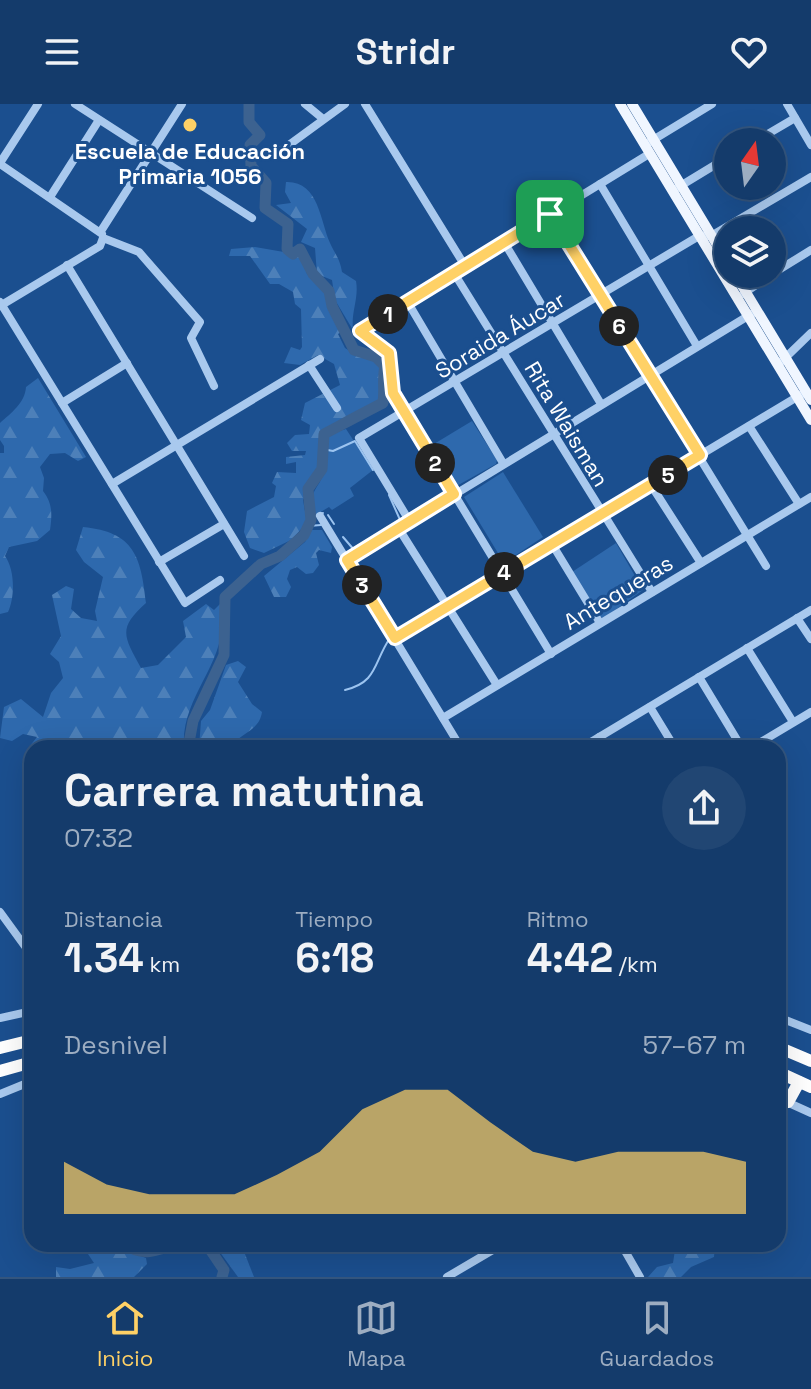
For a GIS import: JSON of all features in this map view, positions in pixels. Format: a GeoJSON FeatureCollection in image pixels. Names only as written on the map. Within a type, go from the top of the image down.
{"type":"FeatureCollection","features":[{"type":"Feature","properties":{"kind":"highway"},"geometry":{"type":"LineString","coordinates":[[0,1048],[24,1042]]}},
{"type":"Feature","properties":{"kind":"highway"},"geometry":{"type":"LineString","coordinates":[[786,1050],[811,1061]]}},
{"type":"Feature","properties":{"kind":"highway"},"geometry":{"type":"LineString","coordinates":[[0,1071],[24,1064]]}},
{"type":"Feature","properties":{"kind":"highway"},"geometry":{"type":"LineString","coordinates":[[786,1076],[805,1085]]}},
{"type":"Feature","properties":{"kind":"highway"},"geometry":{"type":"LineString","coordinates":[[786,1098],[805,1085]]}},
{"type":"Feature","properties":{"kind":"main road"},"geometry":{"type":"LineString","coordinates":[[620,104],[677,188],[805,396],[811,420]]}},
{"type":"Feature","properties":{"kind":"main road"},"geometry":{"type":"LineString","coordinates":[[632,104],[649,146]]}},
{"type":"Feature","properties":{"kind":"main road"},"geometry":{"type":"LineString","coordinates":[[705,236],[714,247]]}},
{"type":"Feature","properties":{"kind":"main road"},"geometry":{"type":"LineString","coordinates":[[740,288],[742,295]]}},
{"type":"Feature","properties":{"kind":"street"},"geometry":{"type":"LineString","coordinates":[[38,104],[0,163],[102,234],[139,252],[200,322],[191,338],[214,386]]}},
{"type":"Feature","properties":{"kind":"street"},"geometry":{"type":"LineString","coordinates":[[75,104],[252,218]]}},
{"type":"Feature","properties":{"kind":"street"},"geometry":{"type":"LineString","coordinates":[[182,104],[102,234],[100,246],[1,304],[185,603],[220,580]]}},
{"type":"Feature","properties":{"kind":"street"},"geometry":{"type":"LineString","coordinates":[[305,104],[322,118]]}},
{"type":"Feature","properties":{"kind":"street"},"geometry":{"type":"LineString","coordinates":[[269,153],[282,150],[345,104]]}},
{"type":"Feature","properties":{"kind":"street"},"geometry":{"type":"LineString","coordinates":[[365,104],[465,266]]}},
{"type":"Feature","properties":{"kind":"street"},"geometry":{"type":"LineString","coordinates":[[551,654],[393,393],[389,353],[360,331],[600,184],[649,146],[712,104]]}},
{"type":"Feature","properties":{"kind":"street"},"geometry":{"type":"LineString","coordinates":[[787,104],[811,145]]}},
{"type":"Feature","properties":{"kind":"street"},"geometry":{"type":"LineString","coordinates":[[778,128],[795,118]]}},
{"type":"Feature","properties":{"kind":"street"},"geometry":{"type":"LineString","coordinates":[[50,197],[99,120]]}},
{"type":"Feature","properties":{"kind":"street"},"geometry":{"type":"LineString","coordinates":[[677,188],[714,166]]}},
{"type":"Feature","properties":{"kind":"street","name":"Soraida Áucar"},"geometry":{"type":"LineString","coordinates":[[410,522],[359,438],[649,267],[811,177]]}},
{"type":"Feature","properties":{"kind":"street"},"geometry":{"type":"LineString","coordinates":[[600,184],[697,346]]}},
{"type":"Feature","properties":{"kind":"street"},"geometry":{"type":"LineString","coordinates":[[550,214],[766,566]]}},
{"type":"Feature","properties":{"kind":"street"},"geometry":{"type":"LineString","coordinates":[[504,242],[601,404]]}},
{"type":"Feature","properties":{"kind":"street"},"geometry":{"type":"LineString","coordinates":[[786,265],[811,250]]}},
{"type":"Feature","properties":{"kind":"street"},"geometry":{"type":"LineString","coordinates":[[67,265],[244,556]]}},
{"type":"Feature","properties":{"kind":"street","name":"Rita Waisman"},"geometry":{"type":"LineString","coordinates":[[454,273],[601,515],[652,592]]}},
{"type":"Feature","properties":{"kind":"street"},"geometry":{"type":"LineString","coordinates":[[742,295],[752,288]]}},
{"type":"Feature","properties":{"kind":"street"},"geometry":{"type":"LineString","coordinates":[[407,301],[503,463]]}},
{"type":"Feature","properties":{"kind":"street"},"geometry":{"type":"LineString","coordinates":[[347,560],[753,313]]}},
{"type":"Feature","properties":{"kind":"street"},"geometry":{"type":"LineString","coordinates":[[782,361],[811,333]]}},
{"type":"Feature","properties":{"kind":"street"},"geometry":{"type":"LineString","coordinates":[[112,484],[320,359]]}},
{"type":"Feature","properties":{"kind":"street"},"geometry":{"type":"LineString","coordinates":[[62,403],[127,363]]}},
{"type":"Feature","properties":{"kind":"street"},"geometry":{"type":"LineString","coordinates":[[309,365],[337,408]]}},
{"type":"Feature","properties":{"kind":"street"},"geometry":{"type":"LineString","coordinates":[[395,638],[749,426],[805,396]]}},
{"type":"Feature","properties":{"kind":"street"},"geometry":{"type":"LineString","coordinates":[[749,426],[799,504]]}},
{"type":"Feature","properties":{"kind":"street"},"geometry":{"type":"LineString","coordinates":[[651,485],[701,563]]}},
{"type":"Feature","properties":{"kind":"street","name":"Antequeras"},"geometry":{"type":"LineString","coordinates":[[443,718],[811,497]]}},
{"type":"Feature","properties":{"kind":"street"},"geometry":{"type":"LineString","coordinates":[[320,516],[456,740]]}},
{"type":"Feature","properties":{"kind":"street"},"geometry":{"type":"LineString","coordinates":[[159,562],[224,524]]}},
{"type":"Feature","properties":{"kind":"street"},"geometry":{"type":"LineString","coordinates":[[399,529],[497,685]]}},
{"type":"Feature","properties":{"kind":"street"},"geometry":{"type":"LineString","coordinates":[[552,544],[600,623]]}},
{"type":"Feature","properties":{"kind":"street"},"geometry":{"type":"LineString","coordinates":[[594,740],[811,610]]}},
{"type":"Feature","properties":{"kind":"street"},"geometry":{"type":"LineString","coordinates":[[797,618],[811,639]]}},
{"type":"Feature","properties":{"kind":"street"},"geometry":{"type":"LineString","coordinates":[[747,648],[793,722]]}},
{"type":"Feature","properties":{"kind":"street"},"geometry":{"type":"LineString","coordinates":[[699,677],[737,740]]}},
{"type":"Feature","properties":{"kind":"street"},"geometry":{"type":"LineString","coordinates":[[650,707],[670,740]]}},
{"type":"Feature","properties":{"kind":"street"},"geometry":{"type":"LineString","coordinates":[[764,740],[811,712]]}},
{"type":"Feature","properties":{"kind":"street"},"geometry":{"type":"LineString","coordinates":[[0,912],[24,945]]}},
{"type":"Feature","properties":{"kind":"street"},"geometry":{"type":"LineString","coordinates":[[0,1018],[24,1013]]}},
{"type":"Feature","properties":{"kind":"street"},"geometry":{"type":"LineString","coordinates":[[786,1020],[811,1030]]}},
{"type":"Feature","properties":{"kind":"street"},"geometry":{"type":"LineString","coordinates":[[0,1094],[24,1084]]}},
{"type":"Feature","properties":{"kind":"street"},"geometry":{"type":"LineString","coordinates":[[786,1101],[811,1113]]}},
{"type":"Feature","properties":{"kind":"street"},"geometry":{"type":"LineString","coordinates":[[447,1277],[489,1252]]}},
{"type":"Feature","properties":{"kind":"street"},"geometry":{"type":"LineString","coordinates":[[626,1252],[640,1277]]}},
{"type":"Feature","properties":{"kind":"green space"},"geometry":{"type":"Polygon","coordinates":[[[286,182],[297,183],[312,195],[342,272],[356,281],[353,330],[335,300],[332,280],[317,274],[315,248],[301,242],[307,229],[276,205],[291,203],[285,192],[286,182]]]}},
{"type":"Feature","properties":{"kind":"green space"},"geometry":{"type":"Polygon","coordinates":[[[255,247],[301,255],[307,274],[326,291],[344,330],[338,334],[345,348],[377,361],[383,401],[321,434],[321,463],[303,500],[307,523],[291,540],[264,553],[250,548],[244,532],[247,511],[274,497],[276,486],[272,483],[277,472],[296,473],[296,462],[286,464],[286,457],[305,455],[306,451],[292,451],[287,443],[295,435],[309,434],[310,425],[301,420],[305,403],[340,385],[334,364],[318,355],[300,365],[284,363],[291,347],[300,350],[302,347],[301,309],[295,304],[293,292],[279,284],[270,284],[250,256],[229,256],[231,249],[255,247]]]}},
{"type":"Feature","properties":{"kind":"green space"},"geometry":{"type":"Polygon","coordinates":[[[38,378],[86,457],[78,461],[65,453],[50,454],[40,467],[44,478],[43,491],[51,510],[50,530],[37,541],[9,547],[5,556],[12,576],[12,599],[8,612],[0,614],[0,453],[4,453],[4,446],[0,440],[0,423],[20,403],[26,387],[38,378]]]}},
{"type":"Feature","properties":{"kind":"green space"},"geometry":{"type":"Polygon","coordinates":[[[472,421],[497,460],[496,464],[453,488],[429,447],[472,421]]]}},
{"type":"Feature","properties":{"kind":"green space"},"geometry":{"type":"Polygon","coordinates":[[[346,429],[373,470],[350,488],[354,496],[332,510],[329,507],[314,516],[312,500],[325,468],[326,435],[346,429]]]}},
{"type":"Feature","properties":{"kind":"green space"},"geometry":{"type":"Polygon","coordinates":[[[503,472],[543,537],[504,563],[464,497],[503,472]]]}},
{"type":"Feature","properties":{"kind":"green space"},"geometry":{"type":"Polygon","coordinates":[[[83,527],[114,534],[132,549],[141,572],[146,603],[131,620],[126,633],[141,668],[158,665],[186,637],[183,621],[206,604],[214,610],[221,603],[219,643],[190,710],[184,740],[35,740],[37,737],[23,734],[12,741],[0,738],[4,707],[21,699],[43,717],[51,693],[63,678],[59,662],[50,654],[61,636],[52,595],[66,586],[74,589],[71,609],[81,618],[97,621],[95,611],[103,577],[84,562],[76,550],[83,527]]]}},
{"type":"Feature","properties":{"kind":"green space"},"geometry":{"type":"Polygon","coordinates":[[[312,530],[322,530],[332,547],[331,553],[319,550],[316,553],[319,565],[313,573],[306,574],[297,567],[290,570],[287,579],[291,587],[286,597],[274,597],[264,576],[305,542],[312,530]]]}},
{"type":"Feature","properties":{"kind":"green space"},"geometry":{"type":"Polygon","coordinates":[[[616,543],[643,590],[604,618],[599,617],[572,572],[616,543]]]}},
{"type":"Feature","properties":{"kind":"green space"},"geometry":{"type":"Polygon","coordinates":[[[238,661],[246,667],[238,682],[252,704],[262,712],[260,719],[237,740],[200,740],[201,721],[210,710],[226,665],[238,661]]]}},
{"type":"Feature","properties":{"kind":"green space"},"geometry":{"type":"Polygon","coordinates":[[[85,1252],[130,1252],[146,1258],[147,1264],[134,1277],[56,1277],[56,1267],[70,1269],[94,1263],[85,1252]]]}},
{"type":"Feature","properties":{"kind":"green space"},"geometry":{"type":"Polygon","coordinates":[[[220,1252],[244,1252],[254,1277],[238,1277],[220,1252]]]}},
{"type":"Feature","properties":{"kind":"green space"},"geometry":{"type":"Polygon","coordinates":[[[675,1252],[714,1252],[714,1257],[691,1267],[681,1277],[648,1277],[657,1267],[673,1263],[675,1252]]]}},
{"type":"Feature","properties":{"kind":"waterway"},"geometry":{"type":"LineString","coordinates":[[189,740],[193,721],[224,655],[225,597],[261,564],[280,556],[304,535],[311,520],[308,489],[322,469],[324,434],[383,403],[384,398],[385,366],[376,357],[354,350],[332,306],[329,291],[313,274],[300,249],[293,254],[287,249],[288,224],[265,208],[266,183],[251,166],[250,145],[260,135],[249,122],[249,104]]}},
{"type":"Feature","properties":{"kind":"waterway"},"geometry":{"type":"LineString","coordinates":[[322,449],[333,451],[355,441],[373,470]]}},
{"type":"Feature","properties":{"kind":"waterway"},"geometry":{"type":"LineString","coordinates":[[389,495],[401,522]]}},
{"type":"Feature","properties":{"kind":"waterway"},"geometry":{"type":"LineString","coordinates":[[311,518],[323,513]]}},
{"type":"Feature","properties":{"kind":"waterway"},"geometry":{"type":"LineString","coordinates":[[328,515],[334,524]]}},
{"type":"Feature","properties":{"kind":"waterway"},"geometry":{"type":"LineString","coordinates":[[308,526],[321,525]]}},
{"type":"Feature","properties":{"kind":"waterway"},"geometry":{"type":"LineString","coordinates":[[343,537],[355,551]]}},
{"type":"Feature","properties":{"kind":"waterway"},"geometry":{"type":"LineString","coordinates":[[345,690],[369,677],[390,638]]}},
{"type":"Feature","properties":{"kind":"waterway"},"geometry":{"type":"LineString","coordinates":[[212,1252],[224,1270],[222,1277]]}},
{"type":"Feature","properties":{"kind":"place","name":"Escuela de Educación Primaria 1056"},"geometry":{"type":"Point","coordinates":[190,125]}},
{"type":"Feature","properties":{"kind":"route"},"geometry":{"type":"LineString","coordinates":[[550,214],[700,455],[395,638],[347,560],[454,494],[393,393],[389,353],[360,331],[550,214]]}}]}
